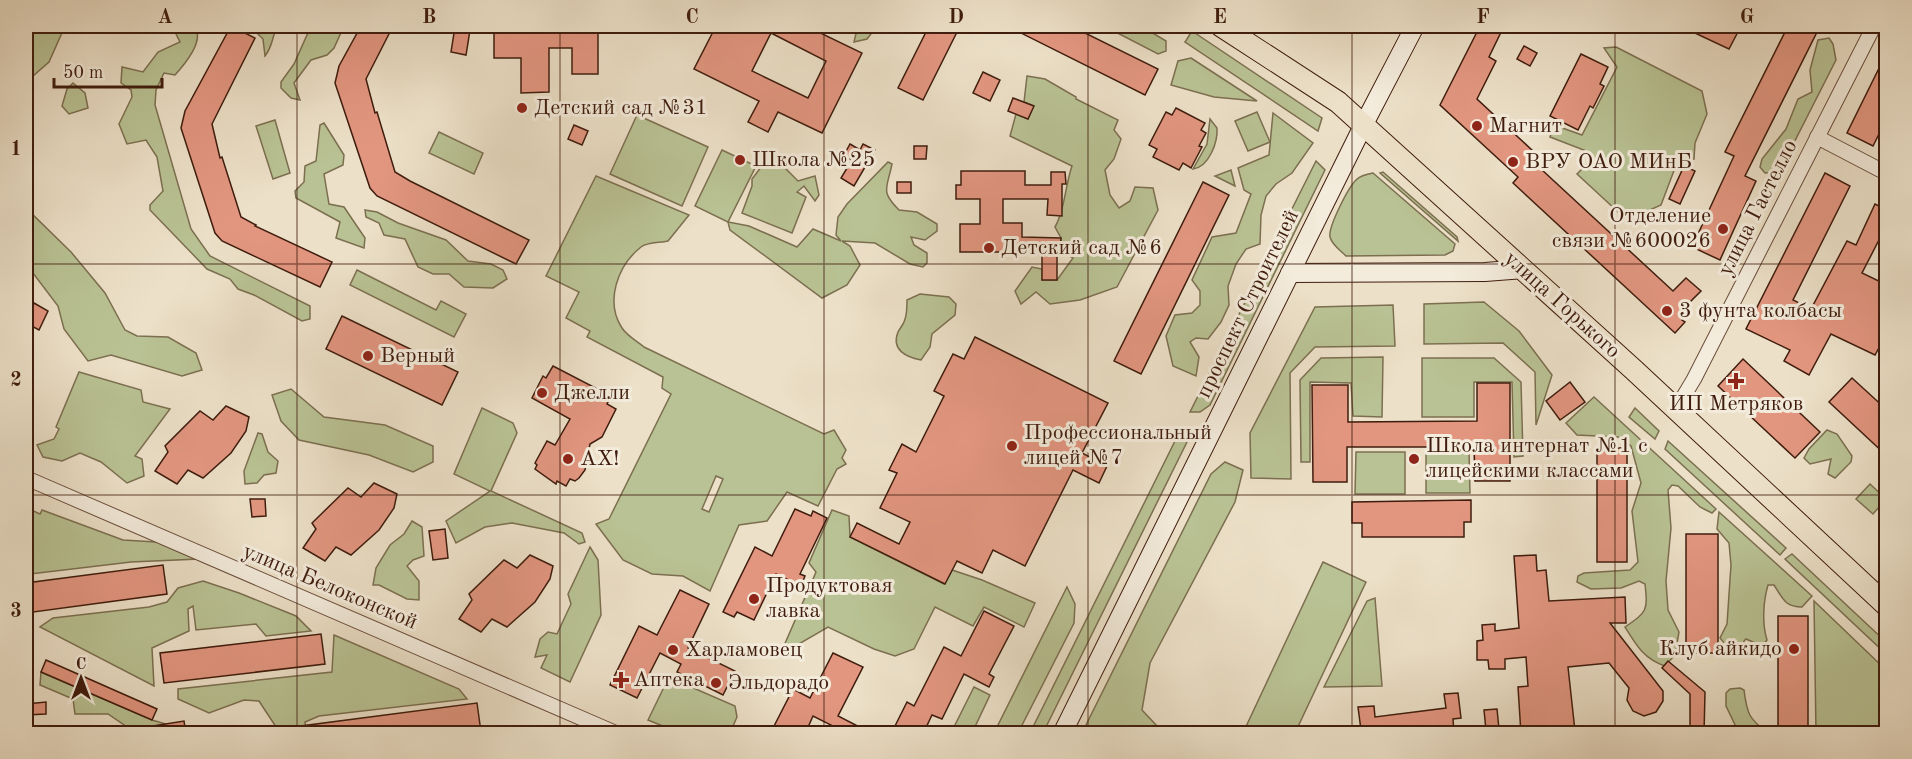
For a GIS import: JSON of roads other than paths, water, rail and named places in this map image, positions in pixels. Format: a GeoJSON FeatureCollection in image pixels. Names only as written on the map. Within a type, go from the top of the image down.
{"type":"FeatureCollection","features":[{"type":"Feature","properties":{"kind":"main road","name":"улица Горького"},"geometry":{"type":"LineString","coordinates":[[1221,26],[1338,102],[1524,269],[1887,605]]}},
{"type":"Feature","properties":{"kind":"main road","name":"проспект Строителей"},"geometry":{"type":"LineString","coordinates":[[1062,734],[1363,126],[1415,26]]}},
{"type":"Feature","properties":{"kind":"main road"},"geometry":{"type":"LineString","coordinates":[[1290,273],[1485,272],[1524,269]]}},
{"type":"Feature","properties":{"kind":"street","name":"улица Гастелло"},"geometry":{"type":"LineString","coordinates":[[1676,409],[1694,379],[1874,26]]}},
{"type":"Feature","properties":{"kind":"street"},"geometry":{"type":"LineString","coordinates":[[1817,137],[1887,173]]}},
{"type":"Feature","properties":{"kind":"street","name":"улица Белоконской"},"geometry":{"type":"LineString","coordinates":[[26,478],[611,732]]}},
{"type":"Feature","properties":{"kind":"place","name":"Детский сад №31"},"geometry":{"type":"Point","coordinates":[522,108]}},
{"type":"Feature","properties":{"kind":"place","name":"Магнит"},"geometry":{"type":"Point","coordinates":[1477,126]}},
{"type":"Feature","properties":{"kind":"place","name":"Школа №25"},"geometry":{"type":"Point","coordinates":[740,160]}},
{"type":"Feature","properties":{"kind":"place","name":"ВРУ ОАО МИнБ"},"geometry":{"type":"Point","coordinates":[1513,162]}},
{"type":"Feature","properties":{"kind":"place","name":"Отделение связи №600026"},"geometry":{"type":"Point","coordinates":[1723,229]}},
{"type":"Feature","properties":{"kind":"place","name":"Детский сад №6"},"geometry":{"type":"Point","coordinates":[989,248]}},
{"type":"Feature","properties":{"kind":"place","name":"3 фунта колбасы"},"geometry":{"type":"Point","coordinates":[1667,311]}},
{"type":"Feature","properties":{"kind":"place","name":"Верный"},"geometry":{"type":"Point","coordinates":[368,356]}},
{"type":"Feature","properties":{"kind":"place","name":"ИП Метряков"},"geometry":{"type":"Point","coordinates":[1736,381]}},
{"type":"Feature","properties":{"kind":"place","name":"Джелли"},"geometry":{"type":"Point","coordinates":[542,393]}},
{"type":"Feature","properties":{"kind":"place","name":"Профессиональный лицей №7"},"geometry":{"type":"Point","coordinates":[1012,446]}},
{"type":"Feature","properties":{"kind":"place","name":"АХ!"},"geometry":{"type":"Point","coordinates":[568,459]}},
{"type":"Feature","properties":{"kind":"place","name":"Школа интернат №1 с лицейскими классами"},"geometry":{"type":"Point","coordinates":[1414,459]}},
{"type":"Feature","properties":{"kind":"place","name":"Продуктовая лавка"},"geometry":{"type":"Point","coordinates":[754,599]}},
{"type":"Feature","properties":{"kind":"place","name":"Клуб айкидо"},"geometry":{"type":"Point","coordinates":[1794,649]}},
{"type":"Feature","properties":{"kind":"place","name":"Харламовец"},"geometry":{"type":"Point","coordinates":[673,650]}},
{"type":"Feature","properties":{"kind":"place","name":"Аптека"},"geometry":{"type":"Point","coordinates":[621,680]}},
{"type":"Feature","properties":{"kind":"place","name":"Эльдорадо"},"geometry":{"type":"Point","coordinates":[716,683]}}]}
